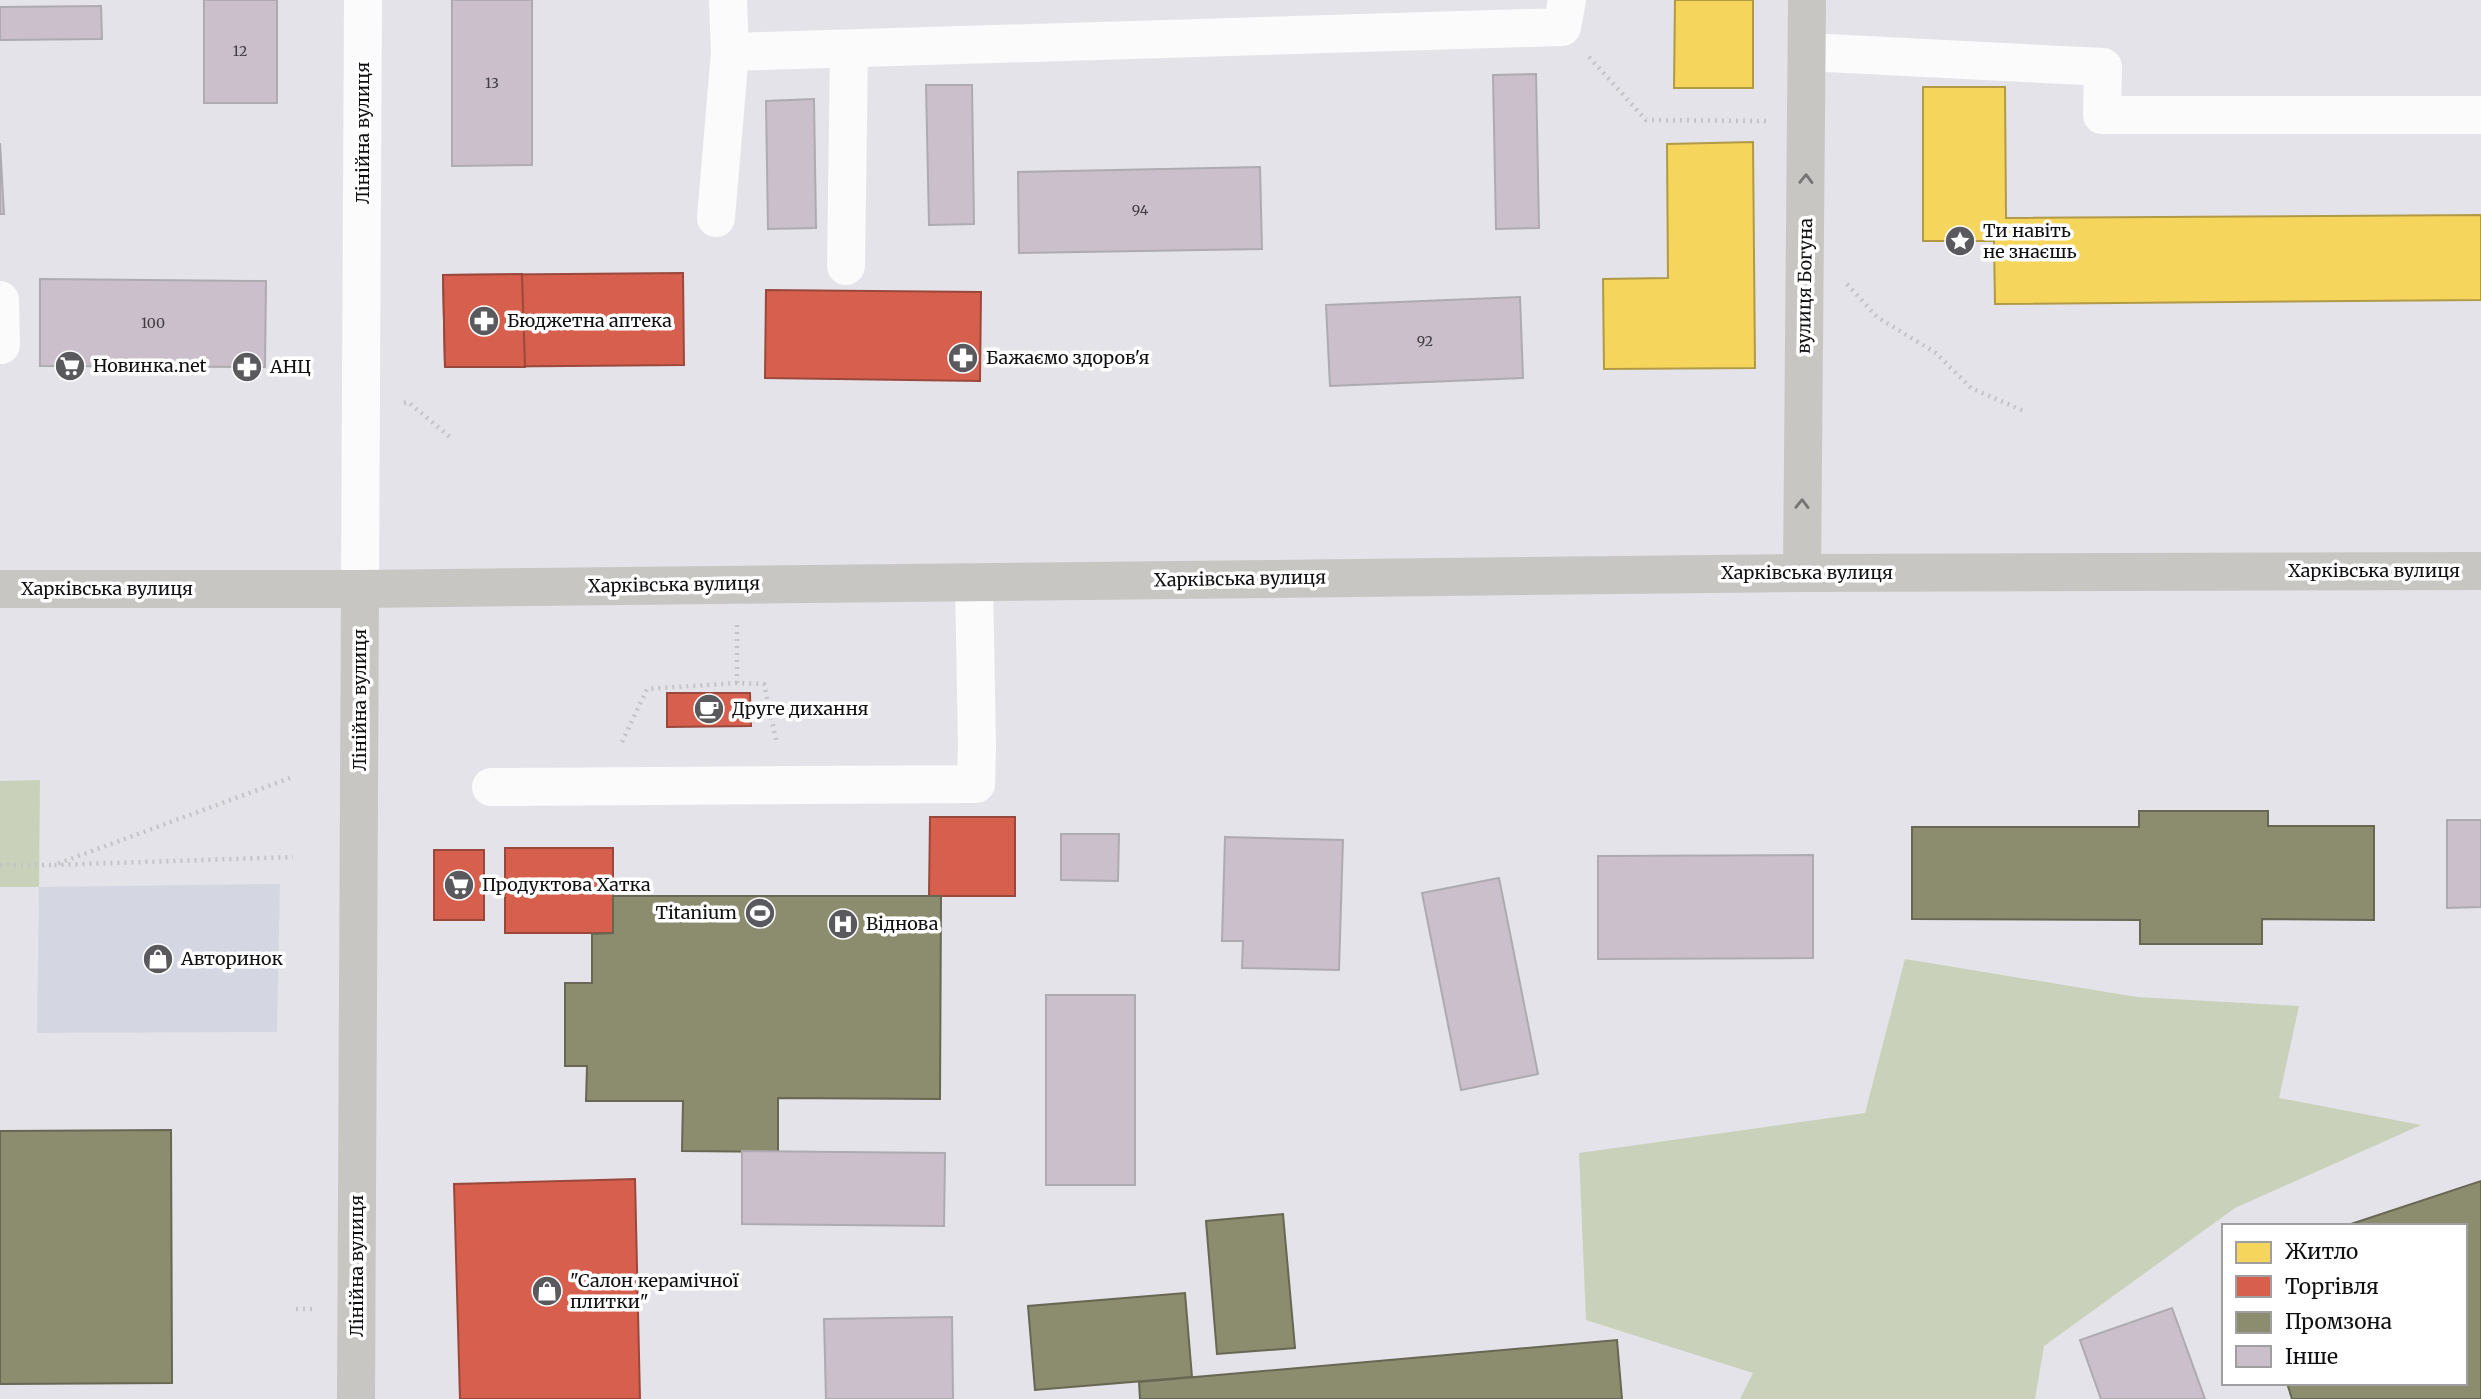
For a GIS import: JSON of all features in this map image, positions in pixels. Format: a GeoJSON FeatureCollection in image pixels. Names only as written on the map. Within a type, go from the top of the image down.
{"type":"FeatureCollection","features":[{"type":"Feature","properties":{"kind":"main road","name":"вулиця Богуна"},"geometry":{"type":"LineString","coordinates":[[1802,573],[1807,0]]}},
{"type":"Feature","properties":{"kind":"main road","name":"Харківська вулиця"},"geometry":{"type":"LineString","coordinates":[[0,589],[360,589],[1802,573],[2481,571]]}},
{"type":"Feature","properties":{"kind":"main road","name":"Лінійна вулиця"},"geometry":{"type":"LineString","coordinates":[[356,1399],[360,589]]}},
{"type":"Feature","properties":{"kind":"street","name":"Лінійна вулиця"},"geometry":{"type":"LineString","coordinates":[[360,589],[363,0]]}},
{"type":"Feature","properties":{"kind":"street"},"geometry":{"type":"LineString","coordinates":[[716,219],[730,52],[728,0]]}},
{"type":"Feature","properties":{"kind":"street"},"geometry":{"type":"LineString","coordinates":[[730,52],[849,49],[1565,14]]}},
{"type":"Feature","properties":{"kind":"street"},"geometry":{"type":"LineString","coordinates":[[846,266],[849,49]]}},
{"type":"Feature","properties":{"kind":"street"},"geometry":{"type":"LineString","coordinates":[[1807,52],[2103,67],[2102,115],[2481,115]]}},
{"type":"Feature","properties":{"kind":"street"},"geometry":{"type":"LineString","coordinates":[[0,299],[1,345]]}},
{"type":"Feature","properties":{"kind":"street"},"geometry":{"type":"LineString","coordinates":[[491,786],[975,784],[977,746],[974,582]]}},
{"type":"Feature","properties":{"kind":"path"},"geometry":{"type":"LineString","coordinates":[[1565,14],[1646,120],[1773,121]]}},
{"type":"Feature","properties":{"kind":"path"},"geometry":{"type":"LineString","coordinates":[[1841,276],[1853,293],[1877,317],[1936,353],[1970,388],[2026,412]]}},
{"type":"Feature","properties":{"kind":"path"},"geometry":{"type":"LineString","coordinates":[[361,408],[408,402],[450,437]]}},
{"type":"Feature","properties":{"kind":"path"},"geometry":{"type":"LineString","coordinates":[[737,584],[737,683]]}},
{"type":"Feature","properties":{"kind":"path"},"geometry":{"type":"LineString","coordinates":[[622,742],[647,689],[737,683],[764,684],[777,744]]}},
{"type":"Feature","properties":{"kind":"path"},"geometry":{"type":"LineString","coordinates":[[54,865],[290,778]]}},
{"type":"Feature","properties":{"kind":"path"},"geometry":{"type":"LineString","coordinates":[[0,865],[293,857]]}},
{"type":"Feature","properties":{"kind":"shaded area","name":"Авторинок"},"geometry":{"type":"Polygon","coordinates":[[[280,884],[277,1032],[37,1033],[39,887],[280,884]]]}},
{"type":"Feature","properties":{"kind":"green space"},"geometry":{"type":"Polygon","coordinates":[[[40,780],[39,887],[0,887],[0,781],[40,780]]]}},
{"type":"Feature","properties":{"kind":"green space"},"geometry":{"type":"Polygon","coordinates":[[[1905,959],[2137,997],[2299,1006],[2279,1098],[2421,1125],[2235,1208],[2044,1346],[2035,1399],[1740,1399],[1753,1373],[1586,1320],[1579,1153],[1865,1113],[1905,959]]]}},
{"type":"Feature","properties":{"kind":"building: Житло"},"geometry":{"type":"Polygon","coordinates":[[[1675,0],[1753,0],[1753,88],[1674,88],[1675,0]]]}},
{"type":"Feature","properties":{"kind":"building: Житло"},"geometry":{"type":"Polygon","coordinates":[[[1923,87],[2005,87],[2006,218],[2481,215],[2481,300],[1995,304],[1994,241],[1923,241],[1923,87]]]}},
{"type":"Feature","properties":{"kind":"building: Житло"},"geometry":{"type":"Polygon","coordinates":[[[1753,142],[1755,368],[1604,369],[1603,279],[1668,278],[1667,144],[1753,142]]]}},
{"type":"Feature","properties":{"kind":"building: Торгівля"},"geometry":{"type":"Polygon","coordinates":[[[683,273],[684,365],[445,367],[443,275],[683,273]]]}},
{"type":"Feature","properties":{"kind":"building: Торгівля","name":"Бюджетна аптека"},"geometry":{"type":"Polygon","coordinates":[[[522,274],[525,367],[445,367],[443,275],[522,274]]]}},
{"type":"Feature","properties":{"kind":"building: Торгівля"},"geometry":{"type":"Polygon","coordinates":[[[766,290],[981,292],[980,381],[765,378],[766,290]]]}},
{"type":"Feature","properties":{"kind":"building: Торгівля","name":"Друге дихання"},"geometry":{"type":"Polygon","coordinates":[[[667,693],[750,693],[751,726],[667,727],[667,693]]]}},
{"type":"Feature","properties":{"kind":"building: Торгівля"},"geometry":{"type":"Polygon","coordinates":[[[930,817],[1015,817],[1015,896],[929,896],[930,817]]]}},
{"type":"Feature","properties":{"kind":"building: Торгівля"},"geometry":{"type":"Polygon","coordinates":[[[505,848],[613,848],[613,933],[505,933],[505,848]]]}},
{"type":"Feature","properties":{"kind":"building: Торгівля","name":"Продуктова Хатка"},"geometry":{"type":"Polygon","coordinates":[[[434,850],[484,850],[484,920],[434,920],[434,850]]]}},
{"type":"Feature","properties":{"kind":"building: Торгівля","name":"\"Салон керамічної плитки\""},"geometry":{"type":"Polygon","coordinates":[[[635,1179],[640,1399],[460,1399],[454,1184],[635,1179]]]}},
{"type":"Feature","properties":{"kind":"building: Промзона"},"geometry":{"type":"Polygon","coordinates":[[[2139,811],[2268,811],[2268,826],[2374,826],[2374,920],[2262,919],[2262,944],[2140,944],[2140,920],[1912,919],[1912,827],[2139,827],[2139,811]]]}},
{"type":"Feature","properties":{"kind":"building: Промзона"},"geometry":{"type":"Polygon","coordinates":[[[613,896],[941,896],[940,1099],[778,1098],[778,1152],[682,1151],[683,1101],[586,1101],[587,1066],[565,1066],[565,983],[592,983],[592,934],[613,933],[613,896]]]}},
{"type":"Feature","properties":{"kind":"building: Промзона"},"geometry":{"type":"Polygon","coordinates":[[[171,1130],[172,1383],[0,1384],[0,1131],[171,1130]]]}},
{"type":"Feature","properties":{"kind":"building: Промзона"},"geometry":{"type":"Polygon","coordinates":[[[2481,1181],[2481,1399],[2292,1399],[2288,1385],[2467,1385],[2467,1224],[2351,1224],[2481,1181]]]}},
{"type":"Feature","properties":{"kind":"building: Промзона"},"geometry":{"type":"Polygon","coordinates":[[[1283,1214],[1295,1348],[1217,1354],[1206,1221],[1283,1214]]]}},
{"type":"Feature","properties":{"kind":"building: Промзона"},"geometry":{"type":"Polygon","coordinates":[[[1185,1293],[1192,1377],[1035,1390],[1028,1306],[1185,1293]]]}},
{"type":"Feature","properties":{"kind":"building: Промзона"},"geometry":{"type":"Polygon","coordinates":[[[1617,1340],[1622,1399],[1140,1399],[1139,1382],[1617,1340]]]}},
{"type":"Feature","properties":{"kind":"building: Інше"},"geometry":{"type":"Polygon","coordinates":[[[204,0],[277,0],[277,103],[204,103],[204,0]]]}},
{"type":"Feature","properties":{"kind":"building: Інше"},"geometry":{"type":"Polygon","coordinates":[[[452,0],[532,0],[532,165],[452,166],[452,0]]]}},
{"type":"Feature","properties":{"kind":"building: Інше"},"geometry":{"type":"Polygon","coordinates":[[[101,6],[102,39],[0,40],[0,7],[101,6]]]}},
{"type":"Feature","properties":{"kind":"building: Інше"},"geometry":{"type":"Polygon","coordinates":[[[1536,74],[1539,228],[1496,229],[1493,75],[1536,74]]]}},
{"type":"Feature","properties":{"kind":"building: Інше"},"geometry":{"type":"Polygon","coordinates":[[[926,85],[972,85],[974,224],[929,225],[926,85]]]}},
{"type":"Feature","properties":{"kind":"building: Інше"},"geometry":{"type":"Polygon","coordinates":[[[814,99],[816,228],[768,229],[766,101],[814,99]]]}},
{"type":"Feature","properties":{"kind":"building: Інше"},"geometry":{"type":"Polygon","coordinates":[[[0,143],[4,214],[0,214],[0,143]]]}},
{"type":"Feature","properties":{"kind":"building: Інше"},"geometry":{"type":"Polygon","coordinates":[[[1260,167],[1262,249],[1019,253],[1018,172],[1260,167]]]}},
{"type":"Feature","properties":{"kind":"building: Інше"},"geometry":{"type":"Polygon","coordinates":[[[40,279],[266,281],[265,367],[40,366],[40,279]]]}},
{"type":"Feature","properties":{"kind":"building: Інше"},"geometry":{"type":"Polygon","coordinates":[[[1520,297],[1523,378],[1330,386],[1326,305],[1520,297]]]}},
{"type":"Feature","properties":{"kind":"building: Інше"},"geometry":{"type":"Polygon","coordinates":[[[2447,820],[2481,820],[2481,907],[2447,908],[2447,820]]]}},
{"type":"Feature","properties":{"kind":"building: Інше"},"geometry":{"type":"Polygon","coordinates":[[[1061,834],[1119,834],[1118,881],[1061,880],[1061,834]]]}},
{"type":"Feature","properties":{"kind":"building: Інше"},"geometry":{"type":"Polygon","coordinates":[[[1225,837],[1343,840],[1339,970],[1242,968],[1243,941],[1222,941],[1225,837]]]}},
{"type":"Feature","properties":{"kind":"building: Інше"},"geometry":{"type":"Polygon","coordinates":[[[1813,855],[1813,958],[1598,959],[1598,856],[1813,855]]]}},
{"type":"Feature","properties":{"kind":"building: Інше"},"geometry":{"type":"Polygon","coordinates":[[[1499,878],[1538,1074],[1461,1090],[1422,893],[1499,878]]]}},
{"type":"Feature","properties":{"kind":"building: Інше"},"geometry":{"type":"Polygon","coordinates":[[[1046,995],[1135,995],[1135,1185],[1046,1185],[1046,995]]]}},
{"type":"Feature","properties":{"kind":"building: Інше"},"geometry":{"type":"Polygon","coordinates":[[[742,1151],[945,1153],[944,1226],[742,1224],[742,1151]]]}},
{"type":"Feature","properties":{"kind":"building: Інше"},"geometry":{"type":"Polygon","coordinates":[[[2172,1308],[2205,1399],[2101,1399],[2080,1340],[2172,1308]]]}},
{"type":"Feature","properties":{"kind":"building: Інше"},"geometry":{"type":"Polygon","coordinates":[[[952,1317],[953,1399],[826,1399],[824,1319],[952,1317]]]}},
{"type":"Feature","properties":{"kind":"place","name":"Ти навіть не знаєшь"},"geometry":{"type":"Point","coordinates":[1960,241]}},
{"type":"Feature","properties":{"kind":"place","name":"Бюджетна аптека"},"geometry":{"type":"Point","coordinates":[484,321]}},
{"type":"Feature","properties":{"kind":"place","name":"Бажаємо здоров'я"},"geometry":{"type":"Point","coordinates":[963,358]}},
{"type":"Feature","properties":{"kind":"place","name":"Новинка.net"},"geometry":{"type":"Point","coordinates":[70,366]}},
{"type":"Feature","properties":{"kind":"place","name":"АНЦ"},"geometry":{"type":"Point","coordinates":[247,367]}},
{"type":"Feature","properties":{"kind":"place","name":"Друге дихання"},"geometry":{"type":"Point","coordinates":[709,709]}},
{"type":"Feature","properties":{"kind":"place","name":"Продуктова Хатка"},"geometry":{"type":"Point","coordinates":[459,885]}},
{"type":"Feature","properties":{"kind":"place","name":"Titanium"},"geometry":{"type":"Point","coordinates":[760,913]}},
{"type":"Feature","properties":{"kind":"place","name":"Віднова"},"geometry":{"type":"Point","coordinates":[843,924]}},
{"type":"Feature","properties":{"kind":"place","name":"Авторинок"},"geometry":{"type":"Point","coordinates":[158,959]}},
{"type":"Feature","properties":{"kind":"place","name":"\"Салон керамічної плитки\""},"geometry":{"type":"Point","coordinates":[547,1291]}}]}
